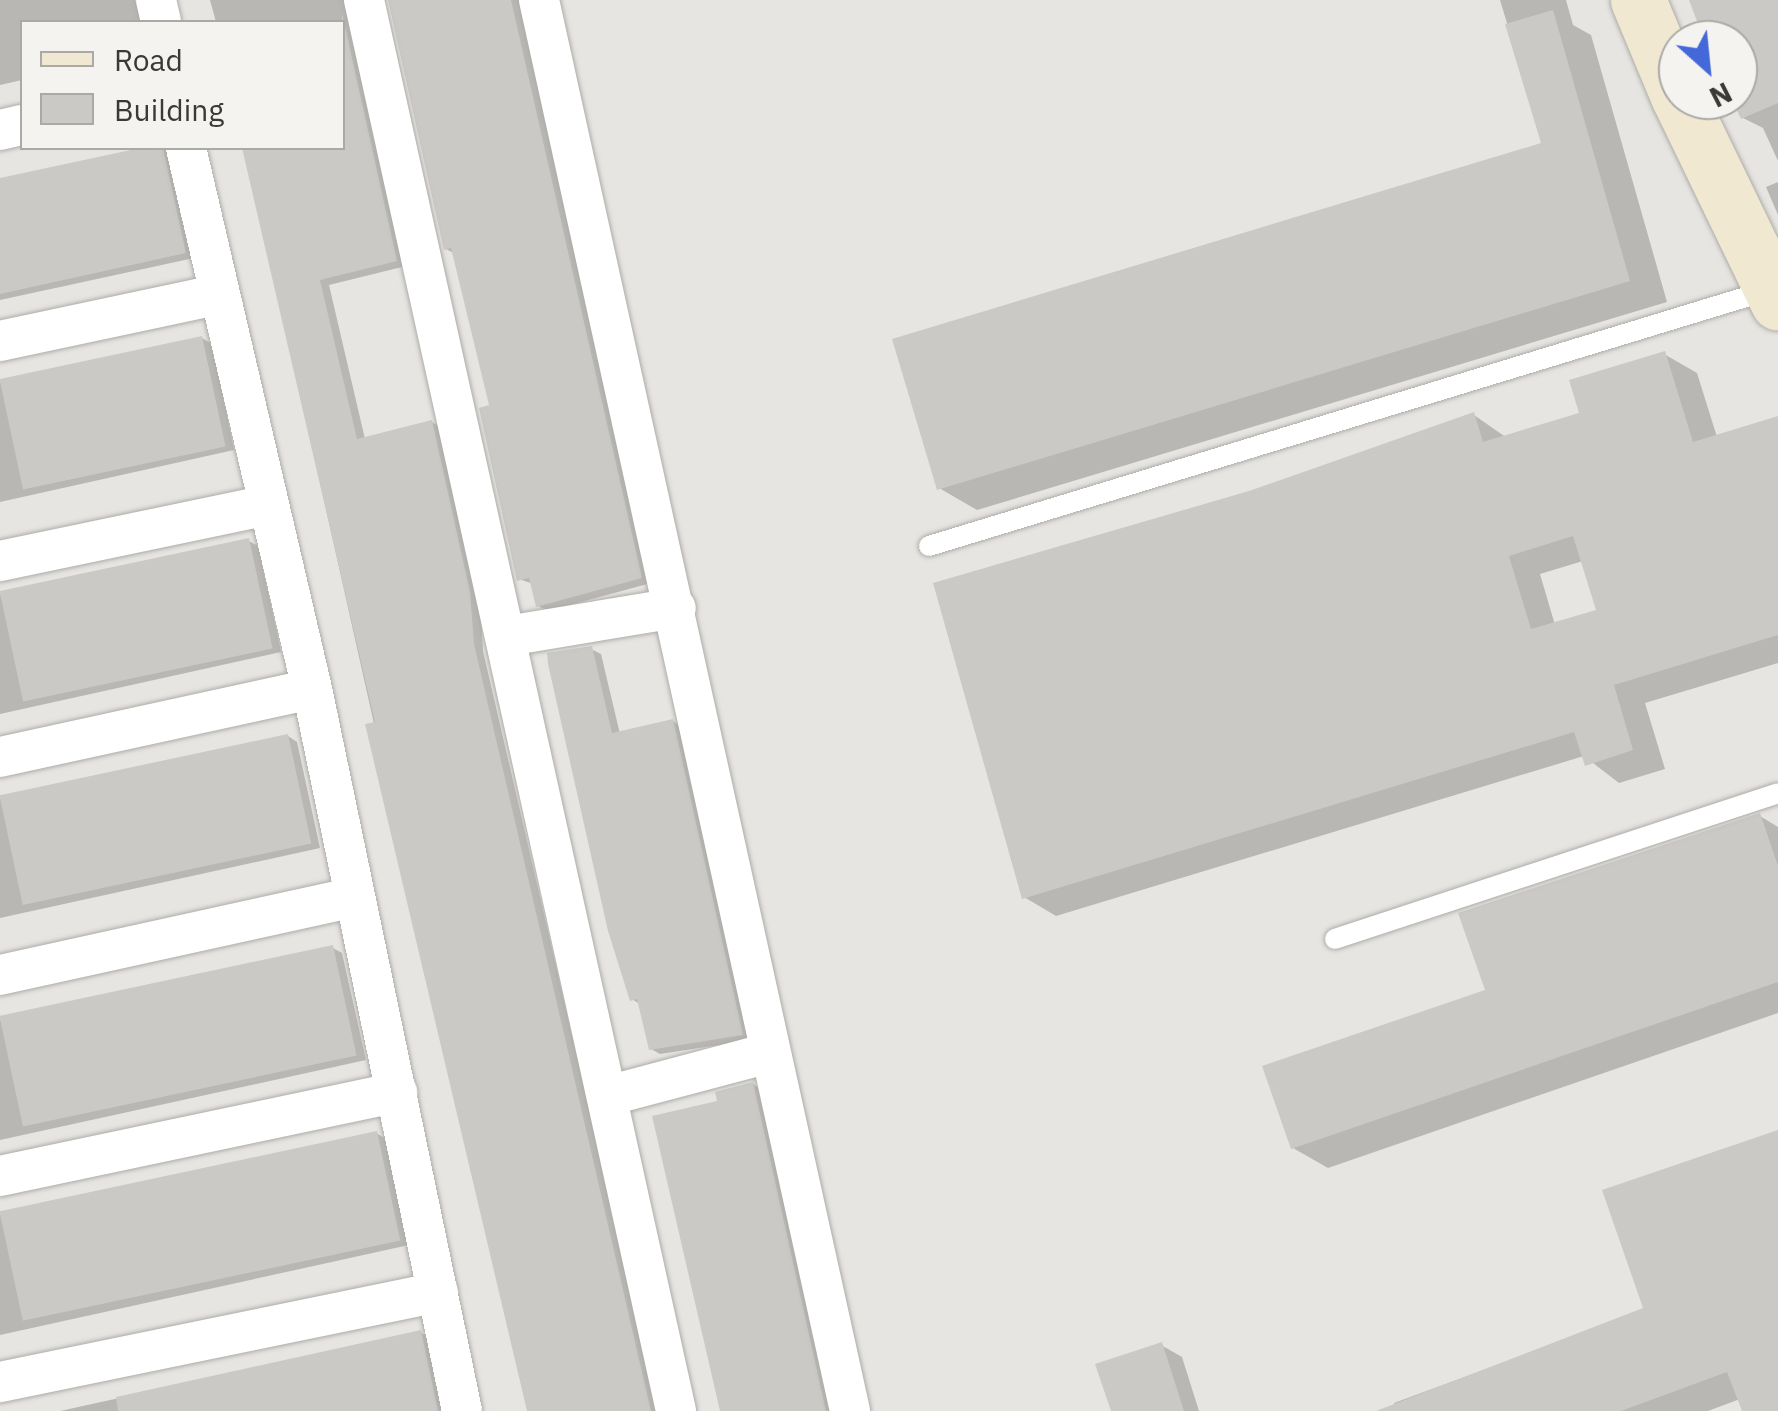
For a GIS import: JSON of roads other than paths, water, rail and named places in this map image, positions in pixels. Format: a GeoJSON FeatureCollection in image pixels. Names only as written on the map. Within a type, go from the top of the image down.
{"type":"FeatureCollection","features":[{"type":"Feature","properties":{"kind":"main road"},"geometry":{"type":"LineString","coordinates":[[1638,0],[1658,48]]}},
{"type":"Feature","properties":{"kind":"main road"},"geometry":{"type":"LineString","coordinates":[[1690,120],[1774,296]]}},
{"type":"Feature","properties":{"kind":"street"},"geometry":{"type":"LineString","coordinates":[[364,0],[676,1411]]}},
{"type":"Feature","properties":{"kind":"street"},"geometry":{"type":"LineString","coordinates":[[540,0],[850,1411]]}},
{"type":"Feature","properties":{"kind":"street"},"geometry":{"type":"LineString","coordinates":[[186,150],[312,688],[462,1411]]}},
{"type":"Feature","properties":{"kind":"street"},"geometry":{"type":"LineString","coordinates":[[0,341],[217,294]]}},
{"type":"Feature","properties":{"kind":"street"},"geometry":{"type":"LineString","coordinates":[[0,561],[267,505]]}},
{"type":"Feature","properties":{"kind":"street"},"geometry":{"type":"LineString","coordinates":[[507,636],[676,608]]}},
{"type":"Feature","properties":{"kind":"street"},"geometry":{"type":"LineString","coordinates":[[0,757],[312,688]]}},
{"type":"Feature","properties":{"kind":"street"},"geometry":{"type":"LineString","coordinates":[[0,974],[356,897]]}},
{"type":"Feature","properties":{"kind":"street"},"geometry":{"type":"LineString","coordinates":[[607,1096],[770,1053]]}},
{"type":"Feature","properties":{"kind":"street"},"geometry":{"type":"LineString","coordinates":[[0,1176],[397,1092]]}},
{"type":"Feature","properties":{"kind":"street"},"geometry":{"type":"LineString","coordinates":[[0,1382],[438,1292]]}},
{"type":"Feature","properties":{"kind":"lane"},"geometry":{"type":"LineString","coordinates":[[929,546],[1774,296]]}},
{"type":"Feature","properties":{"kind":"lane"},"geometry":{"type":"LineString","coordinates":[[1335,939],[1778,793]]}}]}
